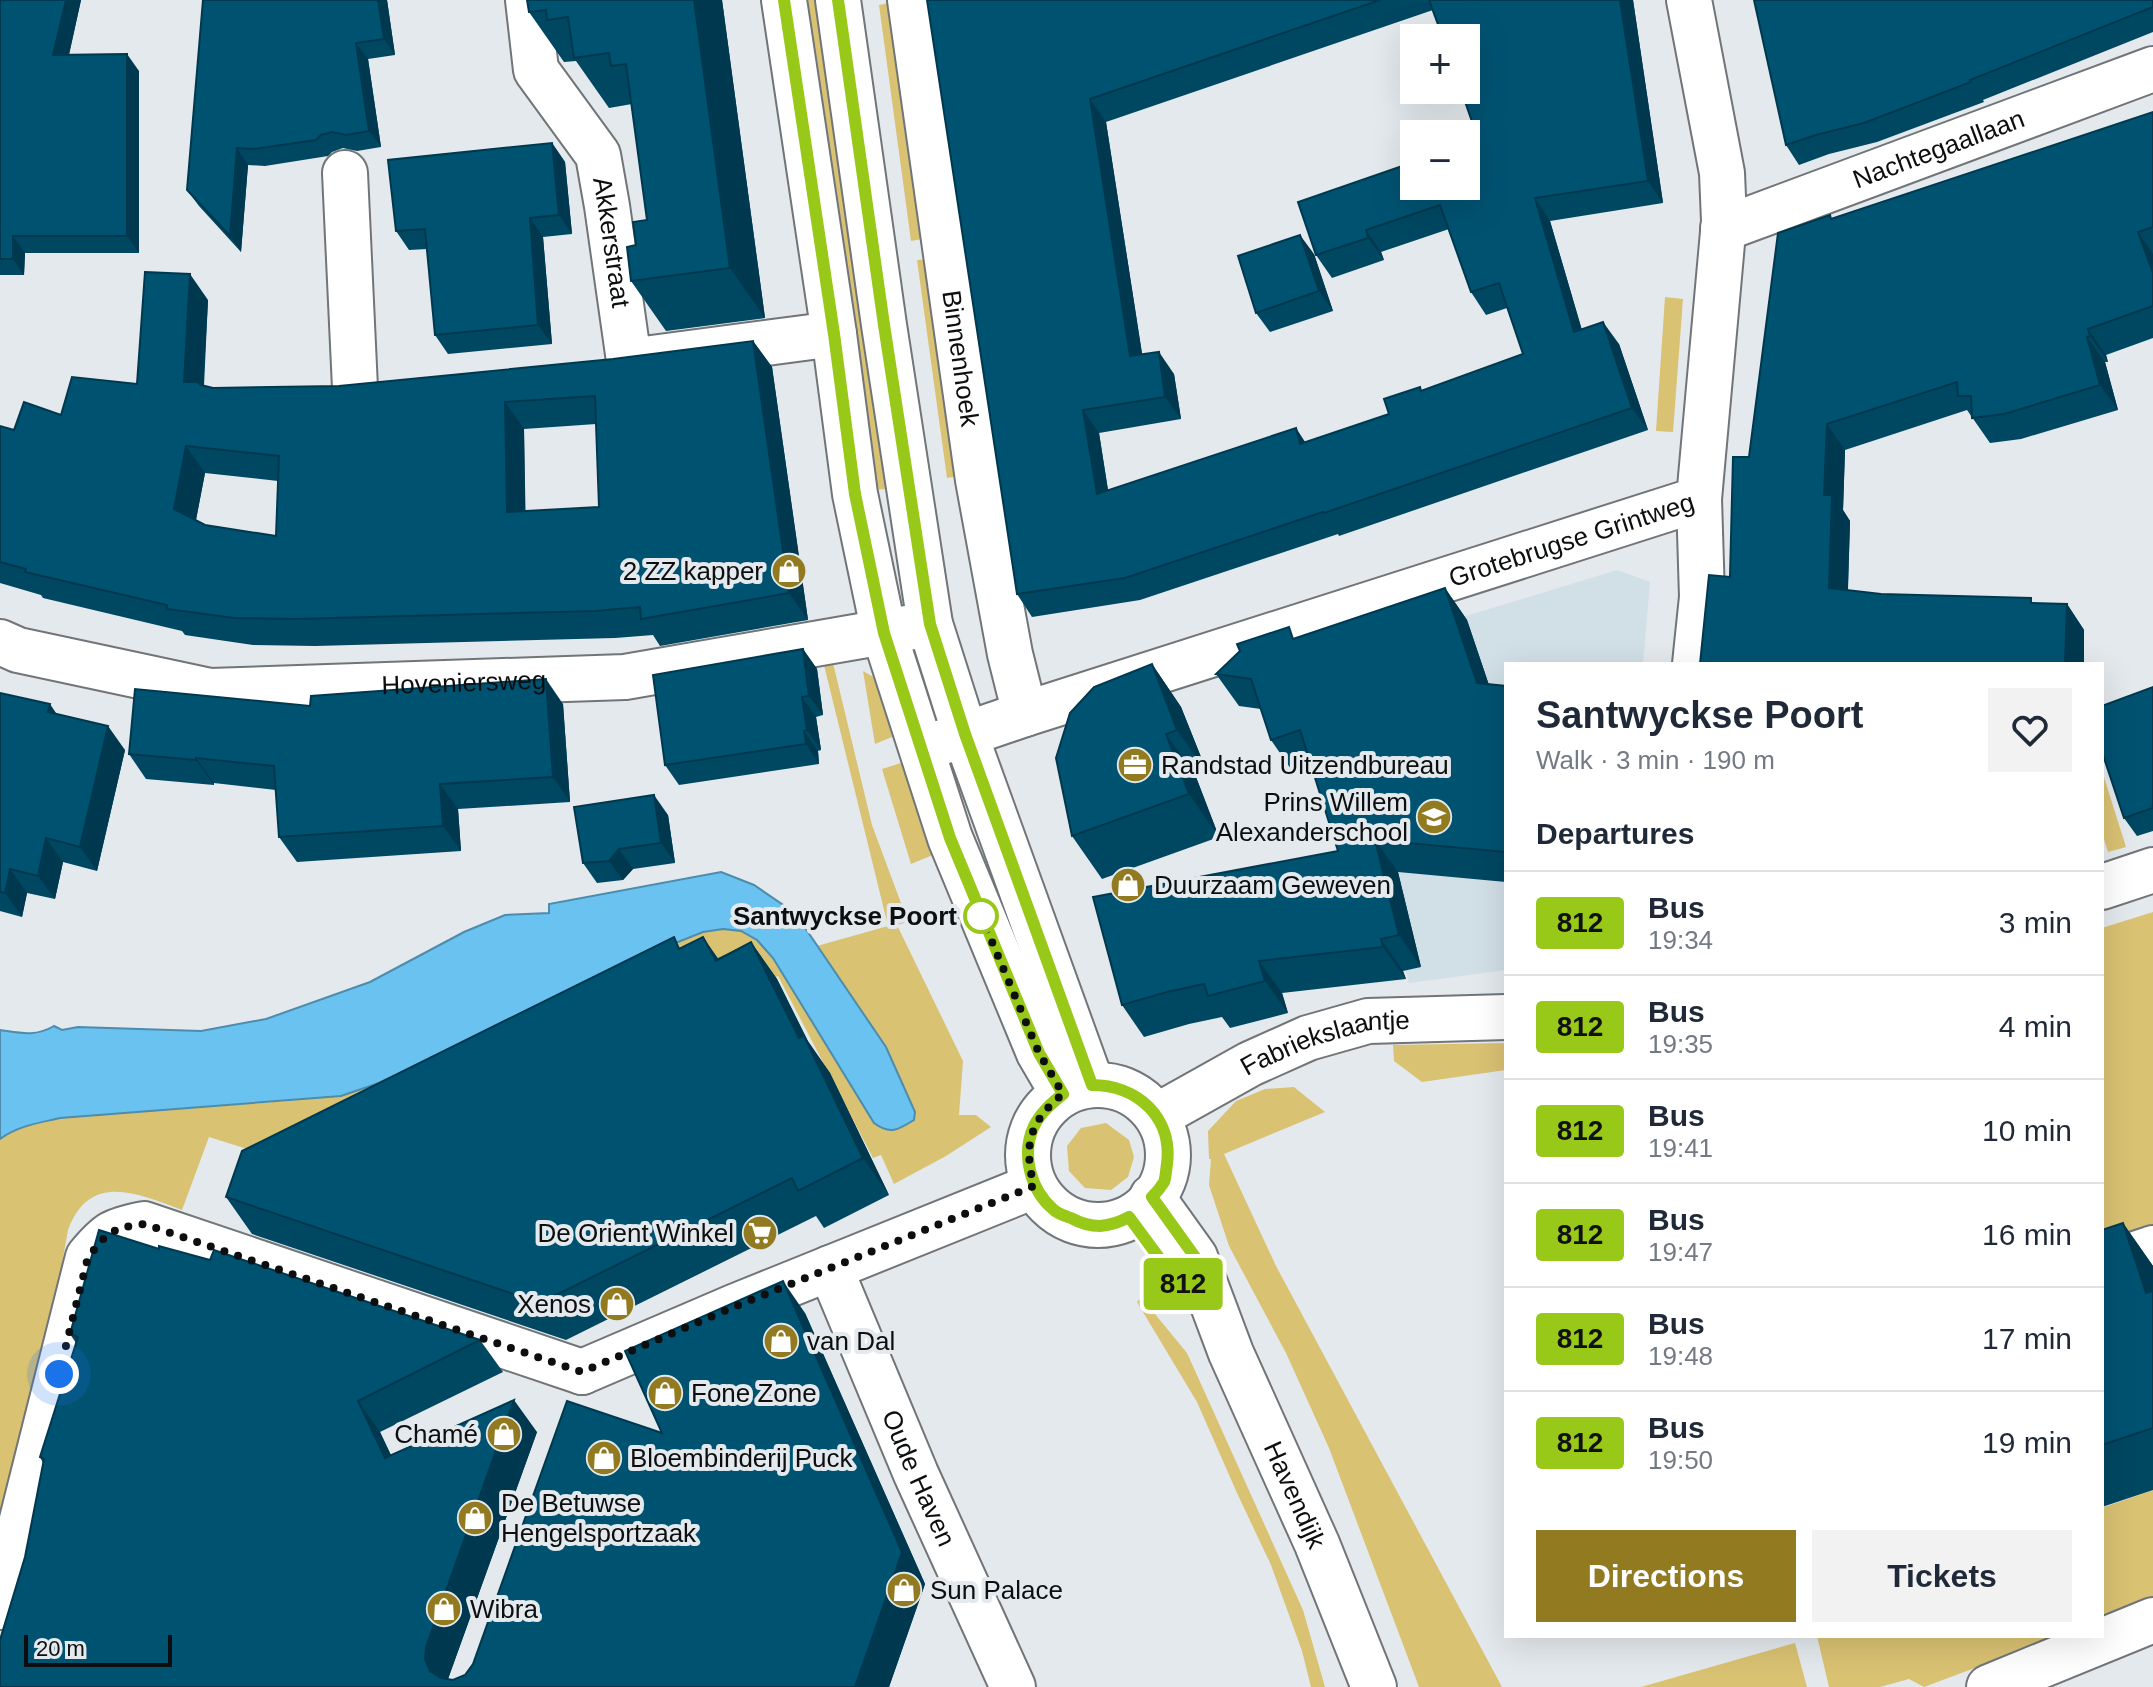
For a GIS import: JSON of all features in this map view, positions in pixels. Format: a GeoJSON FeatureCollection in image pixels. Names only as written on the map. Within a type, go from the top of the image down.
{"type":"FeatureCollection","features":[{"type":"Feature","properties":{"kind":"street","name":"Akkerstraat"},"geometry":{"type":"LineString","coordinates":[[528,0],[536,70],[598,155],[629,361]]}},
{"type":"Feature","properties":{"kind":"street"},"geometry":{"type":"LineString","coordinates":[[784,0],[834,334],[855,494],[868,636],[922,748],[950,838],[1039,1053],[1078,1090]]}},
{"type":"Feature","properties":{"kind":"street"},"geometry":{"type":"LineString","coordinates":[[838,0],[930,624],[1078,1090]]}},
{"type":"Feature","properties":{"kind":"street","name":"Binnenhoek"},"geometry":{"type":"LineString","coordinates":[[910,0],[978,480],[1010,654],[1025,714]]}},
{"type":"Feature","properties":{"kind":"street","name":"Grotebrugse Grintweg"},"geometry":{"type":"LineString","coordinates":[[922,748],[1699,499],[1724,194],[1689,0]]}},
{"type":"Feature","properties":{"kind":"street","name":"Nachtegaallaan"},"geometry":{"type":"LineString","coordinates":[[1723,229],[2153,69]]}},
{"type":"Feature","properties":{"kind":"street"},"geometry":{"type":"LineString","coordinates":[[345,173],[355,388]]}},
{"type":"Feature","properties":{"kind":"street"},"geometry":{"type":"LineString","coordinates":[[583,365],[834,334]]}},
{"type":"Feature","properties":{"kind":"street"},"geometry":{"type":"LineString","coordinates":[[309,389],[401,384]]}},
{"type":"Feature","properties":{"kind":"street"},"geometry":{"type":"LineString","coordinates":[[1695,662],[1702,597],[1699,499]]}},
{"type":"Feature","properties":{"kind":"street","name":"Hoveniersweg"},"geometry":{"type":"LineString","coordinates":[[0,642],[18,650],[210,691],[625,677],[930,624]]}},
{"type":"Feature","properties":{"kind":"street"},"geometry":{"type":"LineString","coordinates":[[2104,886],[2153,870]]}},
{"type":"Feature","properties":{"kind":"street","name":"Fabriekslaantje"},"geometry":{"type":"LineString","coordinates":[[1157,1116],[1250,1064],[1308,1038],[1368,1021],[1504,1017]]}},
{"type":"Feature","properties":{"kind":"street"},"geometry":{"type":"LineString","coordinates":[[1109,1085],[1143,1101],[1157,1116],[1169,1148],[1164,1181],[1141,1207],[1116,1224],[1083,1224],[1054,1210],[1034,1186],[1028,1146],[1034,1126],[1046,1108],[1078,1090],[1109,1085]]}},
{"type":"Feature","properties":{"kind":"street"},"geometry":{"type":"LineString","coordinates":[[0,1607],[88,1257],[104,1238],[119,1228],[144,1224],[578,1387],[830,1268],[1034,1186]]}},
{"type":"Feature","properties":{"kind":"street","name":"Havendijk"},"geometry":{"type":"LineString","coordinates":[[1141,1207],[1195,1257],[1242,1379],[1317,1544],[1374,1687]]}},
{"type":"Feature","properties":{"kind":"street"},"geometry":{"type":"LineString","coordinates":[[2104,1264],[2153,1248]]}},
{"type":"Feature","properties":{"kind":"street","name":"Oude Haven"},"geometry":{"type":"LineString","coordinates":[[830,1268],[998,1679]]}},
{"type":"Feature","properties":{"kind":"street"},"geometry":{"type":"LineString","coordinates":[[1989,1687],[2153,1620]]}},
{"type":"Feature","properties":{"kind":"shaded area"},"geometry":{"type":"Polygon","coordinates":[[[801,0],[821,0],[887,489],[869,490],[801,0]]]}},
{"type":"Feature","properties":{"kind":"shaded area"},"geometry":{"type":"Polygon","coordinates":[[[898,1],[927,238],[911,241],[879,5],[898,1]]]}},
{"type":"Feature","properties":{"kind":"shaded area"},"geometry":{"type":"Polygon","coordinates":[[[931,259],[964,475],[947,478],[917,260],[931,259]]]}},
{"type":"Feature","properties":{"kind":"shaded area"},"geometry":{"type":"Polygon","coordinates":[[[1665,297],[1683,299],[1673,432],[1656,431],[1665,297]]]}},
{"type":"Feature","properties":{"kind":"shaded area","name":"Prins Willem Alexanderschool"},"geometry":{"type":"Polygon","coordinates":[[[1617,570],[1650,582],[1643,662],[1504,662],[1504,970],[1409,983],[1319,661],[1617,570]]]}},
{"type":"Feature","properties":{"kind":"shaded area"},"geometry":{"type":"Polygon","coordinates":[[[823,661],[833,663],[872,825],[908,922],[897,925],[963,1061],[959,1115],[976,1115],[991,1127],[894,1184],[881,1155],[873,1158],[778,976],[743,993],[305,1167],[209,1137],[182,1210],[132,1194],[102,1194],[89,1200],[77,1212],[68,1230],[30,1443],[0,1561],[0,1139],[9,1133],[60,1118],[287,1101],[688,937],[730,929],[756,939],[773,958],[874,1123],[886,1047],[817,946],[888,926],[823,661]]]}},
{"type":"Feature","properties":{"kind":"shaded area"},"geometry":{"type":"Polygon","coordinates":[[[863,671],[884,683],[904,732],[875,744],[863,671]]]}},
{"type":"Feature","properties":{"kind":"shaded area"},"geometry":{"type":"Polygon","coordinates":[[[910,760],[940,852],[911,864],[882,769],[910,760]]]}},
{"type":"Feature","properties":{"kind":"shaded area"},"geometry":{"type":"Polygon","coordinates":[[[2104,777],[2126,847],[2108,852],[2104,839],[2104,777]]]}},
{"type":"Feature","properties":{"kind":"shaded area"},"geometry":{"type":"Polygon","coordinates":[[[2153,912],[2153,1226],[2104,1243],[2104,927],[2153,912]]]}},
{"type":"Feature","properties":{"kind":"shaded area"},"geometry":{"type":"Polygon","coordinates":[[[1504,1043],[1504,1070],[1422,1082],[1394,1061],[1393,1045],[1504,1043]]]}},
{"type":"Feature","properties":{"kind":"shaded area"},"geometry":{"type":"Polygon","coordinates":[[[1294,1087],[1325,1112],[1224,1154],[1276,1266],[1502,1687],[1419,1687],[1329,1448],[1286,1353],[1229,1246],[1209,1185],[1211,1159],[1208,1131],[1236,1101],[1265,1089],[1294,1087]]]}},
{"type":"Feature","properties":{"kind":"shaded area"},"geometry":{"type":"Polygon","coordinates":[[[1106,1123],[1129,1140],[1134,1157],[1128,1177],[1111,1190],[1085,1188],[1069,1171],[1067,1146],[1081,1128],[1106,1123]]]}},
{"type":"Feature","properties":{"kind":"shaded area"},"geometry":{"type":"Polygon","coordinates":[[[1141,1297],[1187,1353],[1303,1610],[1325,1687],[1311,1687],[1302,1651],[1271,1565],[1197,1402],[1137,1302],[1141,1297]]]}},
{"type":"Feature","properties":{"kind":"shaded area"},"geometry":{"type":"Polygon","coordinates":[[[2153,1490],[2153,1598],[2104,1618],[2104,1507],[2153,1490]]]}},
{"type":"Feature","properties":{"kind":"shaded area"},"geometry":{"type":"Polygon","coordinates":[[[1817,1638],[2055,1638],[1924,1687],[1909,1679],[1880,1687],[1829,1687],[1817,1638]]]}},
{"type":"Feature","properties":{"kind":"shaded area"},"geometry":{"type":"Polygon","coordinates":[[[1795,1643],[1807,1687],[1641,1687],[1795,1643]]]}},
{"type":"Feature","properties":{"kind":"water"},"geometry":{"type":"Polygon","coordinates":[[[721,872],[754,885],[795,913],[886,1047],[915,1112],[914,1120],[894,1130],[874,1123],[773,958],[757,940],[741,931],[723,929],[703,932],[648,954],[379,1083],[341,1096],[60,1118],[21,1128],[0,1139],[0,1030],[34,1033],[54,1026],[62,1030],[78,1027],[201,1031],[266,1019],[370,982],[464,932],[505,915],[549,913],[549,904],[721,872]]]}},
{"type":"Feature","properties":{"kind":"building"},"geometry":{"type":"Polygon","coordinates":[[[0,0],[66,0],[53,55],[127,54],[127,236],[13,236],[13,259],[0,259],[0,0]]]}},
{"type":"Feature","properties":{"kind":"building"},"geometry":{"type":"Polygon","coordinates":[[[203,0],[378,0],[384,39],[356,43],[369,131],[346,135],[332,132],[316,140],[254,149],[237,148],[230,236],[187,190],[203,0]]]}},
{"type":"Feature","properties":{"kind":"building"},"geometry":{"type":"Polygon","coordinates":[[[527,0],[694,0],[730,268],[631,281],[627,247],[636,245],[633,222],[647,220],[626,64],[611,66],[609,53],[574,58],[568,17],[547,20],[546,10],[529,12],[527,0]]]}},
{"type":"Feature","properties":{"kind":"building"},"geometry":{"type":"Polygon","coordinates":[[[927,0],[1380,0],[1090,99],[1130,356],[1159,352],[1165,397],[1083,410],[1097,494],[1296,428],[1300,444],[1389,414],[1384,399],[1420,387],[1421,391],[1523,354],[1499,283],[1471,292],[1440,205],[1366,230],[1368,238],[1316,255],[1298,202],[1400,167],[1400,200],[1480,200],[1480,120],[1471,120],[1466,104],[1480,104],[1480,24],[1438,24],[1429,0],[1620,0],[1648,181],[1535,198],[1574,332],[1603,322],[1632,408],[1125,578],[1017,594],[927,0]]]}},
{"type":"Feature","properties":{"kind":"building"},"geometry":{"type":"Polygon","coordinates":[[[1754,0],[2153,0],[2153,7],[1864,123],[1786,145],[1754,0]]]}},
{"type":"Feature","properties":{"kind":"building"},"geometry":{"type":"Polygon","coordinates":[[[2153,112],[2153,227],[2138,232],[2153,273],[2153,306],[2088,329],[2090,336],[2087,337],[2100,385],[2004,414],[1972,418],[1971,396],[1958,396],[1957,382],[1827,424],[1824,495],[1832,495],[1829,588],[1881,594],[2031,598],[2031,603],[2067,604],[2065,662],[1700,662],[1709,575],[1730,577],[1733,457],[1749,457],[1778,233],[1830,215],[1831,219],[2153,112]]]}},
{"type":"Feature","properties":{"kind":"building"},"geometry":{"type":"Polygon","coordinates":[[[552,143],[559,215],[530,218],[538,325],[435,335],[425,229],[396,231],[388,160],[552,143]]]}},
{"type":"Feature","properties":{"kind":"building"},"geometry":{"type":"Polygon","coordinates":[[[1300,235],[1319,291],[1256,313],[1238,256],[1300,235]]]}},
{"type":"Feature","properties":{"kind":"building"},"geometry":{"type":"Polygon","coordinates":[[[145,272],[190,274],[184,382],[197,382],[213,388],[339,386],[613,359],[753,341],[789,593],[641,619],[640,607],[596,611],[234,618],[167,609],[167,605],[25,572],[26,569],[0,562],[0,426],[14,430],[24,402],[61,415],[72,377],[137,384],[145,272]],[[595,396],[505,402],[507,512],[599,507],[595,396]],[[186,446],[174,509],[205,525],[276,536],[279,456],[186,446]]]}},
{"type":"Feature","properties":{"kind":"building"},"geometry":{"type":"Polygon","coordinates":[[[1445,588],[1477,683],[1504,686],[1504,852],[1375,840],[1399,935],[1381,939],[1383,947],[1259,961],[1265,981],[1208,996],[1204,984],[1122,1005],[1093,897],[1338,851],[1300,730],[1271,740],[1251,679],[1216,674],[1240,651],[1237,644],[1289,627],[1293,639],[1445,588]]]}},
{"type":"Feature","properties":{"kind":"building"},"geometry":{"type":"Polygon","coordinates":[[[803,649],[809,696],[802,697],[806,744],[665,765],[653,675],[803,649]]]}},
{"type":"Feature","properties":{"kind":"building"},"geometry":{"type":"Polygon","coordinates":[[[1152,664],[1177,730],[1166,734],[1189,794],[1072,836],[1056,758],[1070,713],[1094,687],[1152,664]]]}},
{"type":"Feature","properties":{"kind":"building"},"geometry":{"type":"Polygon","coordinates":[[[546,679],[553,777],[440,784],[443,826],[279,837],[274,766],[129,754],[135,689],[310,706],[311,696],[546,679]]]}},
{"type":"Feature","properties":{"kind":"building"},"geometry":{"type":"Polygon","coordinates":[[[2153,687],[2153,808],[2124,818],[2104,758],[2104,705],[2153,687]]]}},
{"type":"Feature","properties":{"kind":"building"},"geometry":{"type":"Polygon","coordinates":[[[0,693],[50,704],[48,712],[108,726],[80,847],[46,838],[38,876],[10,869],[5,893],[0,892],[0,693]]]}},
{"type":"Feature","properties":{"kind":"building"},"geometry":{"type":"Polygon","coordinates":[[[654,795],[661,843],[619,849],[609,861],[583,863],[574,807],[654,795]]]}},
{"type":"Feature","properties":{"kind":"building"},"geometry":{"type":"Polygon","coordinates":[[[674,937],[679,949],[703,937],[716,961],[751,942],[799,1038],[804,1036],[863,1158],[798,1191],[792,1178],[540,1303],[226,1197],[242,1151],[674,937]]]}},
{"type":"Feature","properties":{"kind":"building"},"geometry":{"type":"Polygon","coordinates":[[[2123,1223],[2146,1293],[2153,1291],[2153,1428],[2104,1444],[2104,1229],[2123,1223]]]}},
{"type":"Feature","properties":{"kind":"building"},"geometry":{"type":"Polygon","coordinates":[[[99,1230],[159,1249],[159,1246],[210,1260],[214,1250],[480,1340],[358,1401],[385,1458],[514,1400],[426,1647],[425,1659],[430,1671],[441,1678],[453,1680],[465,1675],[473,1664],[567,1401],[662,1433],[625,1351],[783,1281],[902,1552],[855,1687],[0,1687],[0,1640],[25,1557],[44,1459],[40,1457],[78,1337],[70,1334],[99,1230]]]}},
{"type":"Feature","properties":{"kind":"bus line","name":"812"},"geometry":{"type":"LineString","coordinates":[[784,0],[855,494],[884,633],[950,838],[1039,1053],[1063,1094],[1046,1108],[1034,1126],[1028,1146],[1034,1186],[1054,1210],[1083,1224],[1116,1224],[1129,1217],[1174,1278],[1211,1304],[1195,1257],[1152,1197],[1164,1181],[1169,1148],[1157,1116],[1143,1101],[1125,1090],[1109,1085],[1092,1085],[965,734],[930,624],[838,0]]}},
{"type":"Feature","properties":{"kind":"place","name":"2 ZZ kapper"},"geometry":{"type":"Point","coordinates":[789,571]}},
{"type":"Feature","properties":{"kind":"place","name":"Randstad Uitzendbureau"},"geometry":{"type":"Point","coordinates":[1135,765]}},
{"type":"Feature","properties":{"kind":"place","name":"Prins Willem Alexanderschool"},"geometry":{"type":"Point","coordinates":[1434,817]}},
{"type":"Feature","properties":{"kind":"place","name":"Duurzaam Geweven"},"geometry":{"type":"Point","coordinates":[1128,885]}},
{"type":"Feature","properties":{"kind":"place","name":"Santwyckse Poort"},"geometry":{"type":"Point","coordinates":[981,916]}},
{"type":"Feature","properties":{"kind":"place","name":"De Orient Winkel"},"geometry":{"type":"Point","coordinates":[760,1233]}},
{"type":"Feature","properties":{"kind":"place","name":"Xenos"},"geometry":{"type":"Point","coordinates":[617,1304]}},
{"type":"Feature","properties":{"kind":"place","name":"van Dal"},"geometry":{"type":"Point","coordinates":[781,1341]}},
{"type":"Feature","properties":{"kind":"place","name":"Fone Zone"},"geometry":{"type":"Point","coordinates":[665,1393]}},
{"type":"Feature","properties":{"kind":"place","name":"Chamé"},"geometry":{"type":"Point","coordinates":[504,1434]}},
{"type":"Feature","properties":{"kind":"place","name":"Bloembinderij Puck"},"geometry":{"type":"Point","coordinates":[604,1458]}},
{"type":"Feature","properties":{"kind":"place","name":"De Betuwse Hengelsportzaak"},"geometry":{"type":"Point","coordinates":[475,1518]}},
{"type":"Feature","properties":{"kind":"place","name":"Sun Palace"},"geometry":{"type":"Point","coordinates":[904,1590]}},
{"type":"Feature","properties":{"kind":"place","name":"Wibra"},"geometry":{"type":"Point","coordinates":[444,1609]}},
{"type":"Feature","properties":{"kind":"route"},"geometry":{"type":"LineString","coordinates":[[59,1374],[88,1257],[104,1238],[119,1228],[144,1224],[582,1372],[736,1306],[1034,1186],[1028,1146],[1034,1126],[1046,1108],[1063,1094],[1039,1053],[981,916]]}}]}
